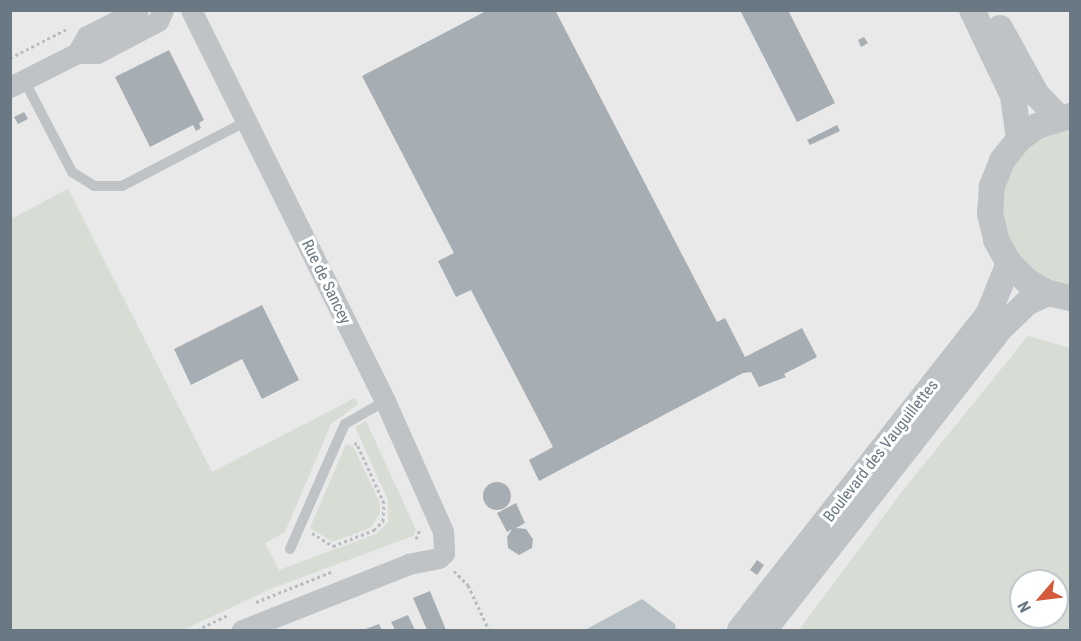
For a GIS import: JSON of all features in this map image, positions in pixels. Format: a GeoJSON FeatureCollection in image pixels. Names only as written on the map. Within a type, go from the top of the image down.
{"type":"FeatureCollection","features":[{"type":"Feature","properties":{"kind":"street"},"geometry":{"type":"LineString","coordinates":[[77,53],[87,36],[138,10]]}},
{"type":"Feature","properties":{"kind":"street"},"geometry":{"type":"LineString","coordinates":[[17,83],[77,53],[97,53],[158,21],[163,10]]}},
{"type":"Feature","properties":{"kind":"street","name":"Rue de Sancey"},"geometry":{"type":"LineString","coordinates":[[191,10],[385,401],[443,531],[444,553],[439,558],[398,568],[242,630]]}},
{"type":"Feature","properties":{"kind":"street"},"geometry":{"type":"LineString","coordinates":[[972,10],[1013,96],[1019,139]]}},
{"type":"Feature","properties":{"kind":"street"},"geometry":{"type":"LineString","coordinates":[[990,10],[1037,96],[1064,117],[1019,139],[1002,161],[992,195],[990,213],[996,240],[1009,263],[1027,281],[1059,296]]}},
{"type":"Feature","properties":{"kind":"street","name":"Boulevard des Vauguillettes"},"geometry":{"type":"LineString","coordinates":[[740,630],[988,315],[1009,263]]}},
{"type":"Feature","properties":{"kind":"street","name":"Boulevard des Vauguillettes"},"geometry":{"type":"LineString","coordinates":[[764,630],[1002,327],[1028,302],[1059,296]]}},
{"type":"Feature","properties":{"kind":"lane"},"geometry":{"type":"LineString","coordinates":[[17,83],[72,172],[94,186],[122,186],[247,121]]}},
{"type":"Feature","properties":{"kind":"lane"},"geometry":{"type":"LineString","coordinates":[[290,549],[345,424],[385,401]]}},
{"type":"Feature","properties":{"kind":"path"},"geometry":{"type":"LineString","coordinates":[[10,58],[72,26]]}},
{"type":"Feature","properties":{"kind":"path"},"geometry":{"type":"LineString","coordinates":[[308,531],[333,546],[374,530],[383,521],[384,503],[357,444],[348,440]]}},
{"type":"Feature","properties":{"kind":"shaded area"},"geometry":{"type":"Polygon","coordinates":[[[10,11],[1070,11],[1070,630],[11,630],[10,11]]]}},
{"type":"Feature","properties":{"kind":"shaded area"},"geometry":{"type":"Polygon","coordinates":[[[1070,127],[1070,288],[1054,285],[1029,271],[1011,249],[1002,224],[1001,198],[1008,173],[1023,152],[1043,136],[1070,127]]]}},
{"type":"Feature","properties":{"kind":"shaded area"},"geometry":{"type":"Polygon","coordinates":[[[68,189],[212,472],[355,398],[358,404],[331,424],[285,532],[265,543],[279,570],[376,534],[388,522],[388,500],[355,427],[366,421],[416,530],[413,536],[273,588],[183,630],[11,630],[11,219],[68,189]]]}},
{"type":"Feature","properties":{"kind":"shaded area"},"geometry":{"type":"Polygon","coordinates":[[[1028,336],[1070,348],[1070,630],[799,630],[900,494],[1028,336]]]}},
{"type":"Feature","properties":{"kind":"shaded area"},"geometry":{"type":"Polygon","coordinates":[[[346,444],[353,446],[380,503],[380,513],[370,528],[333,542],[310,528],[346,444]]]}},
{"type":"Feature","properties":{"kind":"shaded area"},"geometry":{"type":"Polygon","coordinates":[[[642,599],[675,624],[676,630],[585,630],[642,599]]]}},
{"type":"Feature","properties":{"kind":"building"},"geometry":{"type":"Polygon","coordinates":[[[488,10],[555,10],[717,322],[725,318],[745,357],[802,328],[817,357],[784,374],[786,377],[759,387],[751,372],[743,373],[539,481],[529,460],[553,447],[471,290],[456,297],[438,261],[454,253],[362,76],[488,10]]]}},
{"type":"Feature","properties":{"kind":"building"},"geometry":{"type":"Polygon","coordinates":[[[740,10],[788,10],[835,103],[797,122],[740,10]]]}},
{"type":"Feature","properties":{"kind":"building"},"geometry":{"type":"Polygon","coordinates":[[[864,37],[868,43],[861,47],[858,40],[864,37]]]}},
{"type":"Feature","properties":{"kind":"building"},"geometry":{"type":"Polygon","coordinates":[[[169,50],[204,120],[199,123],[201,128],[196,131],[193,125],[150,147],[115,77],[169,50]]]}},
{"type":"Feature","properties":{"kind":"building"},"geometry":{"type":"Polygon","coordinates":[[[24,112],[28,119],[18,124],[14,117],[24,112]]]}},
{"type":"Feature","properties":{"kind":"building"},"geometry":{"type":"Polygon","coordinates":[[[837,125],[840,131],[810,145],[807,140],[837,125]]]}},
{"type":"Feature","properties":{"kind":"building"},"geometry":{"type":"Polygon","coordinates":[[[262,305],[299,380],[262,399],[242,359],[191,385],[174,349],[262,305]]]}},
{"type":"Feature","properties":{"kind":"building"},"geometry":{"type":"Polygon","coordinates":[[[497,482],[507,486],[511,496],[507,506],[497,510],[487,506],[483,496],[487,486],[497,482]]]}},
{"type":"Feature","properties":{"kind":"building"},"geometry":{"type":"Polygon","coordinates":[[[516,503],[525,523],[516,528],[526,529],[533,539],[532,548],[519,555],[508,548],[507,537],[512,529],[507,532],[497,513],[516,503]]]}},
{"type":"Feature","properties":{"kind":"building"},"geometry":{"type":"Polygon","coordinates":[[[757,560],[764,565],[757,575],[750,570],[757,560]]]}},
{"type":"Feature","properties":{"kind":"building"},"geometry":{"type":"Polygon","coordinates":[[[430,591],[446,630],[427,630],[413,598],[430,591]]]}},
{"type":"Feature","properties":{"kind":"building"},"geometry":{"type":"Polygon","coordinates":[[[408,615],[415,630],[395,630],[391,622],[408,615]]]}},
{"type":"Feature","properties":{"kind":"building"},"geometry":{"type":"Polygon","coordinates":[[[379,624],[382,630],[363,630],[379,624]]]}}]}
